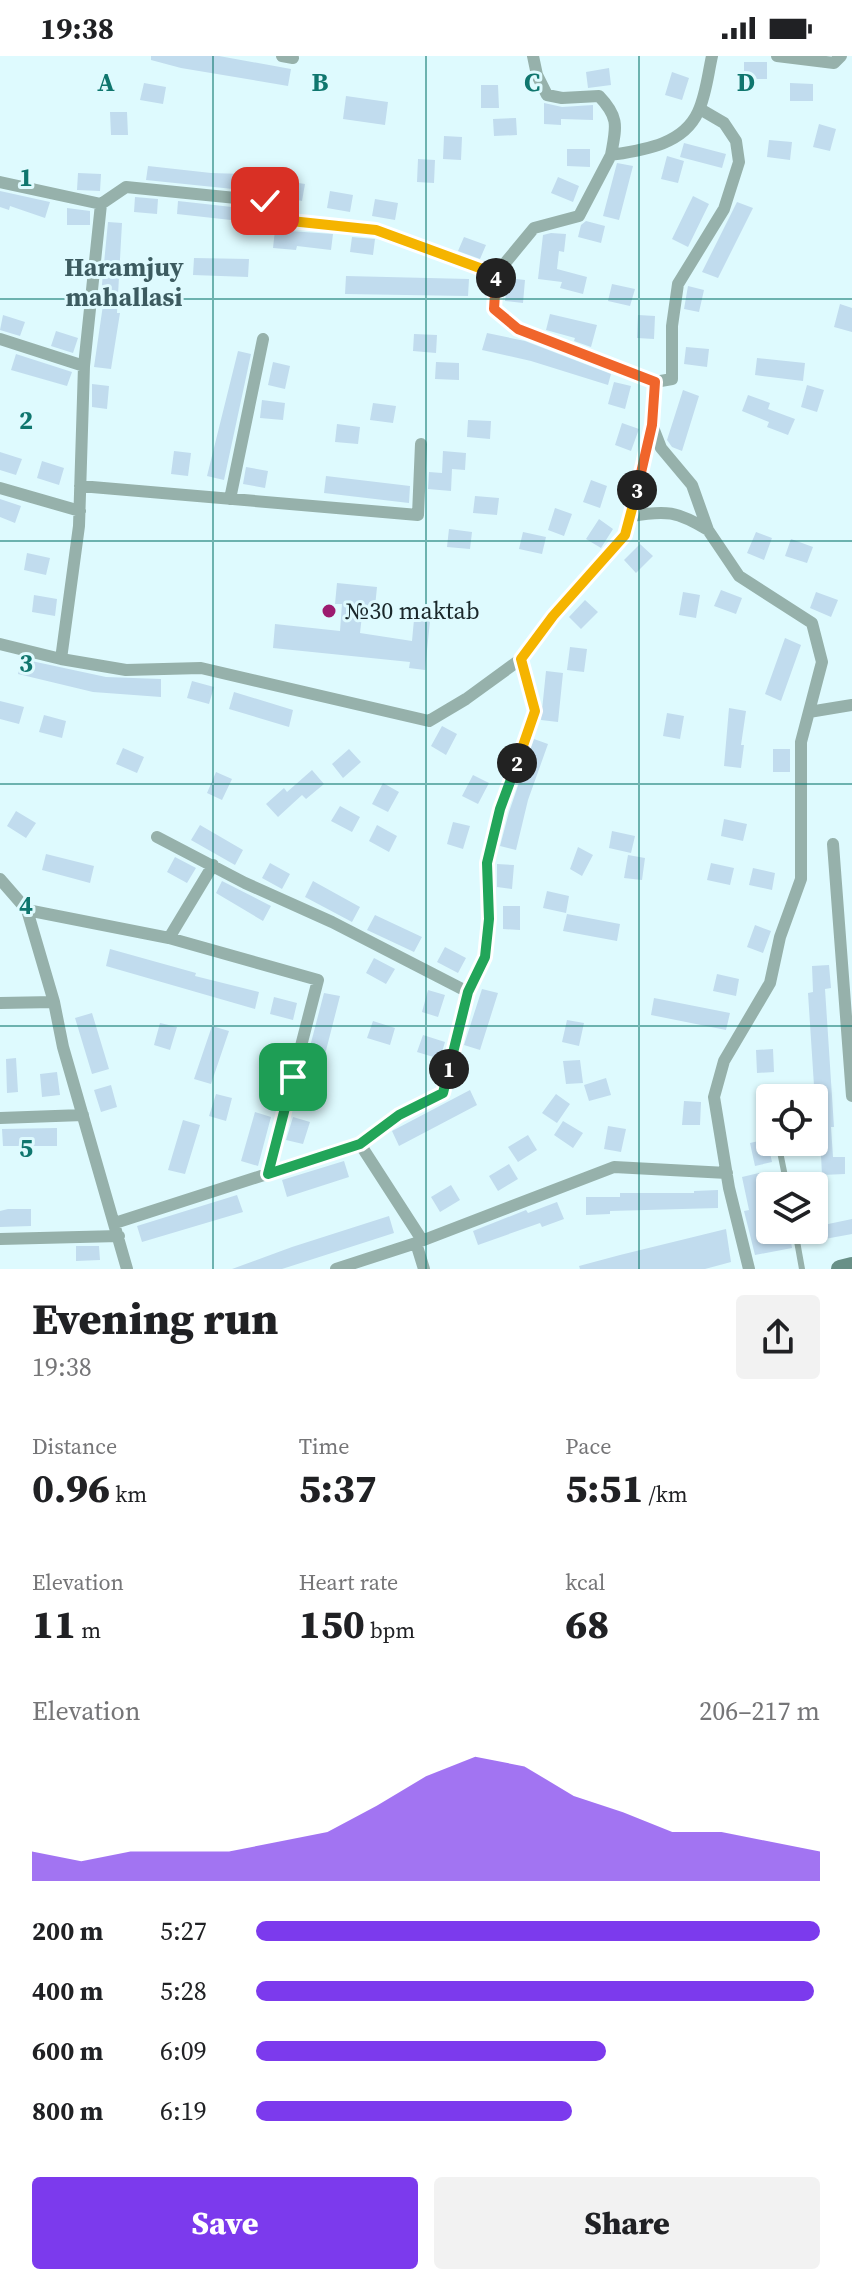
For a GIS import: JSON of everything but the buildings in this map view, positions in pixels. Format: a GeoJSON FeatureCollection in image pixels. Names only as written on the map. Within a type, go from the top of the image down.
{"type":"FeatureCollection","features":[{"type":"Feature","properties":{"kind":"main road"},"geometry":{"type":"LineString","coordinates":[[840,1269],[852,1266]]}},
{"type":"Feature","properties":{"kind":"street"},"geometry":{"type":"LineString","coordinates":[[533,56],[537,75],[547,95],[562,98],[599,96],[617,122],[611,155],[579,216],[534,228],[496,274],[494,309],[518,329],[655,382],[672,379],[672,326],[678,284],[724,209],[739,162],[736,141],[724,123],[700,109]]}},
{"type":"Feature","properties":{"kind":"street"},"geometry":{"type":"LineString","coordinates":[[611,155],[670,141],[694,120],[700,109],[712,56]]}},
{"type":"Feature","properties":{"kind":"street"},"geometry":{"type":"LineString","coordinates":[[777,56],[834,63],[841,56]]}},
{"type":"Feature","properties":{"kind":"street"},"geometry":{"type":"LineString","coordinates":[[0,182],[101,204],[126,187],[265,201],[272,219],[376,230],[496,274]]}},
{"type":"Feature","properties":{"kind":"street"},"geometry":{"type":"LineString","coordinates":[[61,659],[80,511],[84,366],[101,204]]}},
{"type":"Feature","properties":{"kind":"street"},"geometry":{"type":"LineString","coordinates":[[0,339],[84,366]]}},
{"type":"Feature","properties":{"kind":"street"},"geometry":{"type":"LineString","coordinates":[[230,499],[263,339]]}},
{"type":"Feature","properties":{"kind":"street"},"geometry":{"type":"LineString","coordinates":[[0,644],[126,670],[201,668],[429,721],[466,699],[521,659],[553,616],[625,535],[652,425],[655,382]]}},
{"type":"Feature","properties":{"kind":"street"},"geometry":{"type":"LineString","coordinates":[[652,425],[661,448],[692,485],[708,530],[739,576],[812,623],[822,662],[801,742],[801,879],[780,937],[770,983],[724,1061],[714,1097],[727,1173],[749,1269]]}},
{"type":"Feature","properties":{"kind":"street"},"geometry":{"type":"LineString","coordinates":[[80,486],[418,515],[421,444]]}},
{"type":"Feature","properties":{"kind":"street"},"geometry":{"type":"LineString","coordinates":[[0,488],[80,511]]}},
{"type":"Feature","properties":{"kind":"street"},"geometry":{"type":"LineString","coordinates":[[631,516],[656,512],[684,515],[708,530]]}},
{"type":"Feature","properties":{"kind":"street"},"geometry":{"type":"LineString","coordinates":[[0,1239],[117,1229],[360,1144],[399,1115],[443,1093],[468,992],[485,957],[490,850],[500,809],[535,711],[521,659]]}},
{"type":"Feature","properties":{"kind":"street"},"geometry":{"type":"LineString","coordinates":[[809,712],[852,705]]}},
{"type":"Feature","properties":{"kind":"street"},"geometry":{"type":"LineString","coordinates":[[157,837],[468,992]]}},
{"type":"Feature","properties":{"kind":"street"},"geometry":{"type":"LineString","coordinates":[[833,844],[852,1096]]}},
{"type":"Feature","properties":{"kind":"street"},"geometry":{"type":"LineString","coordinates":[[169,938],[213,865]]}},
{"type":"Feature","properties":{"kind":"street"},"geometry":{"type":"LineString","coordinates":[[0,879],[27,910],[127,1269]]}},
{"type":"Feature","properties":{"kind":"street"},"geometry":{"type":"LineString","coordinates":[[27,910],[169,938],[318,980],[268,1174]]}},
{"type":"Feature","properties":{"kind":"street"},"geometry":{"type":"LineString","coordinates":[[0,1003],[54,1002]]}},
{"type":"Feature","properties":{"kind":"street"},"geometry":{"type":"LineString","coordinates":[[0,1118],[83,1115]]}},
{"type":"Feature","properties":{"kind":"street"},"geometry":{"type":"LineString","coordinates":[[360,1144],[419,1242],[424,1269]]}},
{"type":"Feature","properties":{"kind":"street"},"geometry":{"type":"LineString","coordinates":[[336,1269],[419,1242],[614,1167],[727,1173]]}},
{"type":"Feature","properties":{"kind":"lane"},"geometry":{"type":"LineString","coordinates":[[798,1244],[802,1269]]}},
{"type":"Feature","properties":{"kind":"place","name":"№30 maktab"},"geometry":{"type":"Point","coordinates":[329,611]}},
{"type":"Feature","properties":{"kind":"district","name":"Haramjuy mahallasi"},"geometry":{"type":"Point","coordinates":[124,282]}},
{"type":"Feature","properties":{"kind":"route"},"geometry":{"type":"LineString","coordinates":[[265,201],[272,219],[376,230],[496,274],[494,309],[518,329],[655,382],[652,425],[625,535],[553,616],[521,659],[535,711],[500,809],[487,863],[489,919],[485,957],[468,992],[443,1093],[399,1115],[360,1144],[268,1174],[293,1077]]}}]}
